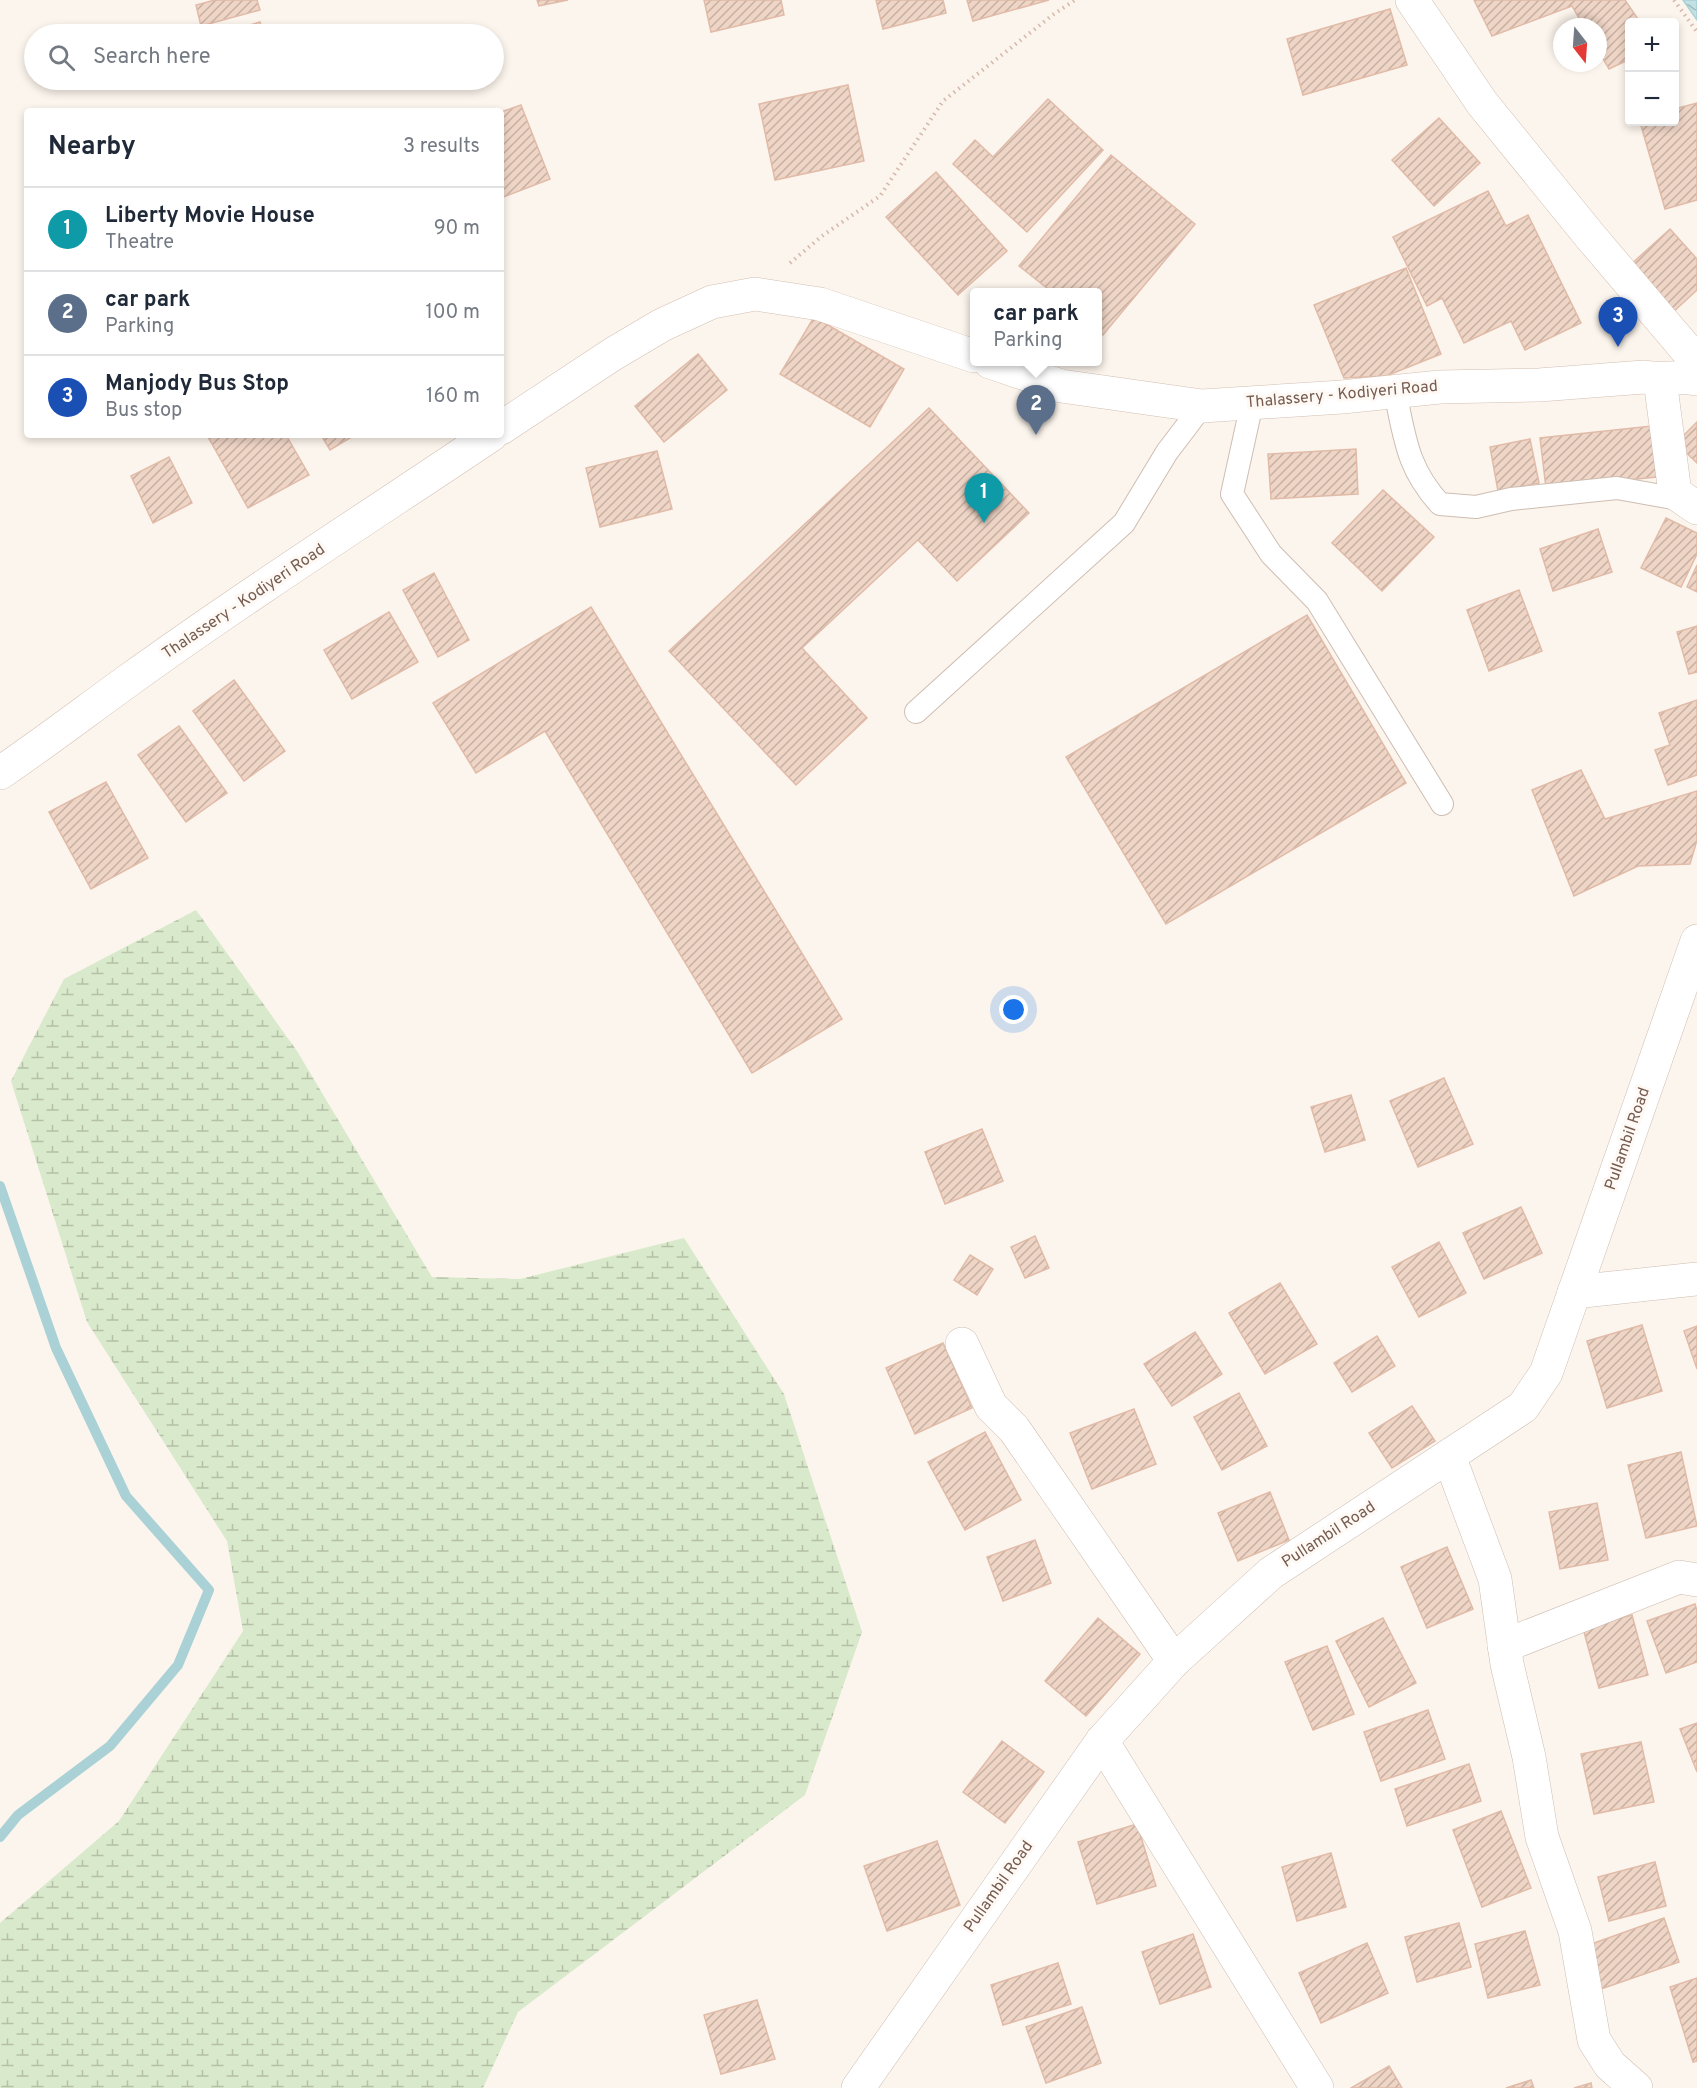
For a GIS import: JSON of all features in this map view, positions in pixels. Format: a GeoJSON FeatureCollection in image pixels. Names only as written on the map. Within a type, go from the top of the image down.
{"type":"FeatureCollection","features":[{"type":"Feature","properties":{"kind":"street"},"geometry":{"type":"LineString","coordinates":[[1412,0],[1482,103],[1590,237],[1697,362]]}},
{"type":"Feature","properties":{"kind":"street"},"geometry":{"type":"LineString","coordinates":[[504,427],[613,354],[662,325],[712,302],[755,294],[820,304],[970,354]]}},
{"type":"Feature","properties":{"kind":"street","name":"Thalassery - Kodiyeri Road"},"geometry":{"type":"LineString","coordinates":[[1002,366],[1061,386],[1202,406],[1342,398],[1440,387],[1539,385],[1644,377],[1660,380],[1681,376],[1697,379]]}},
{"type":"Feature","properties":{"kind":"street"},"geometry":{"type":"LineString","coordinates":[[1660,380],[1675,493],[1691,504]]}},
{"type":"Feature","properties":{"kind":"street","name":"Thalassery - Kodiyeri Road"},"geometry":{"type":"LineString","coordinates":[[0,773],[226,613],[487,438]]}},
{"type":"Feature","properties":{"kind":"street","name":"Pullambil Road"},"geometry":{"type":"LineString","coordinates":[[858,2088],[1102,1741],[1174,1661],[1271,1573],[1523,1407],[1546,1373],[1697,941]]}},
{"type":"Feature","properties":{"kind":"street"},"geometry":{"type":"LineString","coordinates":[[1574,1292],[1697,1279]]}},
{"type":"Feature","properties":{"kind":"street"},"geometry":{"type":"LineString","coordinates":[[962,1344],[991,1406],[1014,1429],[1174,1661]]}},
{"type":"Feature","properties":{"kind":"street"},"geometry":{"type":"LineString","coordinates":[[1449,1456],[1495,1579],[1507,1665],[1529,1757],[1542,1836],[1575,1931],[1594,2040],[1610,2065],[1636,2088]]}},
{"type":"Feature","properties":{"kind":"street"},"geometry":{"type":"LineString","coordinates":[[1504,1646],[1679,1577],[1697,1580]]}},
{"type":"Feature","properties":{"kind":"street"},"geometry":{"type":"LineString","coordinates":[[1102,1741],[1317,2088]]}},
{"type":"Feature","properties":{"kind":"lane"},"geometry":{"type":"LineString","coordinates":[[1395,392],[1409,456],[1425,488],[1440,504],[1476,507],[1511,499],[1617,488],[1691,504]]}},
{"type":"Feature","properties":{"kind":"lane"},"geometry":{"type":"LineString","coordinates":[[1252,403],[1233,494],[1271,554],[1317,601],[1442,804]]}},
{"type":"Feature","properties":{"kind":"lane"},"geometry":{"type":"LineString","coordinates":[[916,712],[1124,523],[1167,452],[1202,406]]}},
{"type":"Feature","properties":{"kind":"path"},"geometry":{"type":"LineString","coordinates":[[755,294],[822,236],[880,196],[943,101],[1074,0]]}},
{"type":"Feature","properties":{"kind":"path"},"geometry":{"type":"LineString","coordinates":[[1674,0],[1697,33]]}},
{"type":"Feature","properties":{"kind":"green space"},"geometry":{"type":"Polygon","coordinates":[[[196,910],[297,1051],[432,1277],[520,1279],[684,1238],[784,1394],[862,1632],[805,1795],[518,2012],[483,2088],[0,2088],[0,1923],[119,1821],[243,1631],[227,1541],[87,1322],[11,1081],[64,979],[196,910]]]}},
{"type":"Feature","properties":{"kind":"water"},"geometry":{"type":"Polygon","coordinates":[[[1683,0],[1697,0],[1697,20],[1683,0]]]}},
{"type":"Feature","properties":{"kind":"building"},"geometry":{"type":"Polygon","coordinates":[[[215,0],[257,0],[260,10],[201,24],[196,5],[215,0]]]}},
{"type":"Feature","properties":{"kind":"building"},"geometry":{"type":"Polygon","coordinates":[[[537,0],[568,0],[539,6],[537,0]]]}},
{"type":"Feature","properties":{"kind":"building"},"geometry":{"type":"Polygon","coordinates":[[[704,0],[781,0],[784,15],[711,32],[704,0]]]}},
{"type":"Feature","properties":{"kind":"building"},"geometry":{"type":"Polygon","coordinates":[[[876,0],[943,0],[946,13],[883,29],[876,0]]]}},
{"type":"Feature","properties":{"kind":"building"},"geometry":{"type":"Polygon","coordinates":[[[967,0],[1049,0],[973,21],[967,0]]]}},
{"type":"Feature","properties":{"kind":"building"},"geometry":{"type":"Polygon","coordinates":[[[1474,0],[1625,0],[1637,18],[1625,18],[1625,61],[1609,69],[1607,66],[1607,18],[1579,18],[1572,6],[1492,36],[1474,0]]]}},
{"type":"Feature","properties":{"kind":"building"},"geometry":{"type":"Polygon","coordinates":[[[1390,9],[1407,65],[1303,95],[1287,39],[1390,9]]]}},
{"type":"Feature","properties":{"kind":"building"},"geometry":{"type":"Polygon","coordinates":[[[848,85],[864,161],[775,180],[759,104],[848,85]]]}},
{"type":"Feature","properties":{"kind":"building"},"geometry":{"type":"Polygon","coordinates":[[[1048,99],[1103,150],[1027,232],[953,164],[975,140],[993,157],[1048,99]]]}},
{"type":"Feature","properties":{"kind":"building"},"geometry":{"type":"Polygon","coordinates":[[[1697,103],[1697,200],[1665,209],[1641,126],[1679,126],[1679,108],[1697,103]]]}},
{"type":"Feature","properties":{"kind":"building"},"geometry":{"type":"Polygon","coordinates":[[[521,105],[550,179],[504,197],[504,111],[521,105]]]}},
{"type":"Feature","properties":{"kind":"building"},"geometry":{"type":"Polygon","coordinates":[[[1439,118],[1480,163],[1434,206],[1392,160],[1439,118]]]}},
{"type":"Feature","properties":{"kind":"building"},"geometry":{"type":"Polygon","coordinates":[[[1111,155],[1195,224],[1103,335],[1102,288],[1047,288],[1019,266],[1111,155]]]}},
{"type":"Feature","properties":{"kind":"building"},"geometry":{"type":"Polygon","coordinates":[[[936,172],[1007,251],[958,295],[886,217],[936,172]]]}},
{"type":"Feature","properties":{"kind":"building"},"geometry":{"type":"Polygon","coordinates":[[[1488,191],[1506,226],[1528,215],[1581,323],[1525,350],[1511,321],[1464,343],[1442,298],[1427,306],[1393,237],[1488,191]]]}},
{"type":"Feature","properties":{"kind":"building"},"geometry":{"type":"Polygon","coordinates":[[[1670,229],[1697,259],[1697,290],[1671,314],[1628,267],[1670,229]]]}},
{"type":"Feature","properties":{"kind":"building"},"geometry":{"type":"Polygon","coordinates":[[[1406,268],[1441,354],[1386,376],[1344,378],[1314,305],[1406,268]]]}},
{"type":"Feature","properties":{"kind":"building"},"geometry":{"type":"Polygon","coordinates":[[[814,317],[904,369],[870,427],[780,374],[814,317]]]}},
{"type":"Feature","properties":{"kind":"building"},"geometry":{"type":"Polygon","coordinates":[[[698,354],[727,390],[664,442],[635,406],[698,354]]]}},
{"type":"Feature","properties":{"kind":"building"},"geometry":{"type":"Polygon","coordinates":[[[929,408],[1029,513],[957,581],[918,540],[802,648],[867,718],[796,785],[669,651],[929,408]]]}},
{"type":"Feature","properties":{"kind":"building"},"geometry":{"type":"Polygon","coordinates":[[[1697,422],[1697,463],[1676,443],[1697,422]]]}},
{"type":"Feature","properties":{"kind":"building"},"geometry":{"type":"Polygon","coordinates":[[[1661,425],[1667,476],[1546,488],[1540,438],[1661,425]]]}},
{"type":"Feature","properties":{"kind":"building"},"geometry":{"type":"Polygon","coordinates":[[[209,438],[288,438],[309,475],[248,508],[209,438]]]}},
{"type":"Feature","properties":{"kind":"building"},"geometry":{"type":"Polygon","coordinates":[[[323,438],[350,438],[330,450],[323,438]]]}},
{"type":"Feature","properties":{"kind":"building"},"geometry":{"type":"Polygon","coordinates":[[[1530,439],[1539,483],[1498,491],[1490,447],[1530,439]]]}},
{"type":"Feature","properties":{"kind":"building"},"geometry":{"type":"Polygon","coordinates":[[[1356,449],[1358,494],[1271,499],[1268,454],[1356,449]]]}},
{"type":"Feature","properties":{"kind":"building"},"geometry":{"type":"Polygon","coordinates":[[[657,451],[672,509],[600,527],[586,468],[657,451]]]}},
{"type":"Feature","properties":{"kind":"building"},"geometry":{"type":"Polygon","coordinates":[[[169,457],[192,503],[153,523],[131,476],[169,457]]]}},
{"type":"Feature","properties":{"kind":"building"},"geometry":{"type":"Polygon","coordinates":[[[1383,490],[1434,537],[1382,591],[1332,543],[1383,490]]]}},
{"type":"Feature","properties":{"kind":"building"},"geometry":{"type":"Polygon","coordinates":[[[1666,518],[1697,533],[1697,554],[1681,587],[1641,568],[1666,518]]]}},
{"type":"Feature","properties":{"kind":"building"},"geometry":{"type":"Polygon","coordinates":[[[1598,529],[1612,572],[1553,591],[1540,549],[1598,529]]]}},
{"type":"Feature","properties":{"kind":"building"},"geometry":{"type":"Polygon","coordinates":[[[1697,565],[1697,592],[1687,587],[1697,565]]]}},
{"type":"Feature","properties":{"kind":"building"},"geometry":{"type":"Polygon","coordinates":[[[434,573],[469,640],[438,657],[403,590],[434,573]]]}},
{"type":"Feature","properties":{"kind":"building"},"geometry":{"type":"Polygon","coordinates":[[[1519,590],[1542,651],[1489,671],[1467,610],[1519,590]]]}},
{"type":"Feature","properties":{"kind":"building"},"geometry":{"type":"Polygon","coordinates":[[[591,607],[842,1019],[752,1073],[545,731],[476,773],[433,703],[591,607]]]}},
{"type":"Feature","properties":{"kind":"building"},"geometry":{"type":"Polygon","coordinates":[[[389,612],[418,662],[352,699],[324,650],[389,612]]]}},
{"type":"Feature","properties":{"kind":"building"},"geometry":{"type":"Polygon","coordinates":[[[1307,615],[1406,783],[1166,924],[1066,757],[1307,615]]]}},
{"type":"Feature","properties":{"kind":"building"},"geometry":{"type":"Polygon","coordinates":[[[1697,626],[1697,672],[1689,674],[1677,632],[1697,626]]]}},
{"type":"Feature","properties":{"kind":"building"},"geometry":{"type":"Polygon","coordinates":[[[234,680],[285,751],[244,781],[193,711],[234,680]]]}},
{"type":"Feature","properties":{"kind":"building"},"geometry":{"type":"Polygon","coordinates":[[[1697,700],[1697,775],[1668,785],[1655,750],[1670,745],[1659,713],[1697,700]]]}},
{"type":"Feature","properties":{"kind":"building"},"geometry":{"type":"Polygon","coordinates":[[[179,726],[227,793],[186,822],[138,755],[179,726]]]}},
{"type":"Feature","properties":{"kind":"building"},"geometry":{"type":"Polygon","coordinates":[[[1581,770],[1605,819],[1697,791],[1697,840],[1690,864],[1638,866],[1574,896],[1532,790],[1581,770]]]}},
{"type":"Feature","properties":{"kind":"building"},"geometry":{"type":"Polygon","coordinates":[[[106,782],[148,858],[91,889],[49,812],[106,782]]]}},
{"type":"Feature","properties":{"kind":"building"},"geometry":{"type":"Polygon","coordinates":[[[1444,1078],[1473,1144],[1418,1167],[1390,1101],[1444,1078]]]}},
{"type":"Feature","properties":{"kind":"building"},"geometry":{"type":"Polygon","coordinates":[[[1351,1095],[1365,1140],[1325,1152],[1311,1107],[1351,1095]]]}},
{"type":"Feature","properties":{"kind":"building"},"geometry":{"type":"Polygon","coordinates":[[[982,1129],[1003,1181],[945,1204],[925,1152],[982,1129]]]}},
{"type":"Feature","properties":{"kind":"building"},"geometry":{"type":"Polygon","coordinates":[[[1521,1207],[1542,1253],[1484,1279],[1463,1233],[1521,1207]]]}},
{"type":"Feature","properties":{"kind":"building"},"geometry":{"type":"Polygon","coordinates":[[[1035,1236],[1049,1268],[1025,1278],[1011,1247],[1035,1236]]]}},
{"type":"Feature","properties":{"kind":"building"},"geometry":{"type":"Polygon","coordinates":[[[1439,1242],[1466,1293],[1419,1317],[1392,1267],[1439,1242]]]}},
{"type":"Feature","properties":{"kind":"building"},"geometry":{"type":"Polygon","coordinates":[[[970,1255],[993,1269],[977,1295],[954,1280],[970,1255]]]}},
{"type":"Feature","properties":{"kind":"building"},"geometry":{"type":"Polygon","coordinates":[[[1280,1283],[1317,1344],[1265,1374],[1229,1313],[1280,1283]]]}},
{"type":"Feature","properties":{"kind":"building"},"geometry":{"type":"Polygon","coordinates":[[[1642,1325],[1662,1391],[1607,1408],[1587,1341],[1642,1325]]]}},
{"type":"Feature","properties":{"kind":"building"},"geometry":{"type":"Polygon","coordinates":[[[1697,1326],[1697,1369],[1684,1331],[1697,1326]]]}},
{"type":"Feature","properties":{"kind":"building"},"geometry":{"type":"Polygon","coordinates":[[[1195,1332],[1222,1374],[1172,1406],[1144,1364],[1195,1332]]]}},
{"type":"Feature","properties":{"kind":"building"},"geometry":{"type":"Polygon","coordinates":[[[1377,1336],[1395,1366],[1352,1392],[1334,1363],[1377,1336]]]}},
{"type":"Feature","properties":{"kind":"building"},"geometry":{"type":"Polygon","coordinates":[[[943,1343],[972,1408],[915,1434],[886,1368],[943,1343]]]}},
{"type":"Feature","properties":{"kind":"building"},"geometry":{"type":"Polygon","coordinates":[[[1239,1393],[1267,1446],[1222,1470],[1194,1417],[1239,1393]]]}},
{"type":"Feature","properties":{"kind":"building"},"geometry":{"type":"Polygon","coordinates":[[[1412,1406],[1435,1441],[1392,1468],[1369,1433],[1412,1406]]]}},
{"type":"Feature","properties":{"kind":"building"},"geometry":{"type":"Polygon","coordinates":[[[1134,1409],[1156,1464],[1092,1489],[1070,1433],[1134,1409]]]}},
{"type":"Feature","properties":{"kind":"building"},"geometry":{"type":"Polygon","coordinates":[[[985,1432],[1021,1500],[965,1530],[928,1462],[985,1432]]]}},
{"type":"Feature","properties":{"kind":"building"},"geometry":{"type":"Polygon","coordinates":[[[1681,1452],[1697,1526],[1646,1538],[1628,1465],[1681,1452]]]}},
{"type":"Feature","properties":{"kind":"building"},"geometry":{"type":"Polygon","coordinates":[[[1270,1492],[1289,1540],[1238,1561],[1218,1513],[1270,1492]]]}},
{"type":"Feature","properties":{"kind":"building"},"geometry":{"type":"Polygon","coordinates":[[[1597,1503],[1608,1560],[1560,1569],[1549,1512],[1597,1503]]]}},
{"type":"Feature","properties":{"kind":"building"},"geometry":{"type":"Polygon","coordinates":[[[1035,1540],[1051,1583],[1003,1601],[987,1557],[1035,1540]]]}},
{"type":"Feature","properties":{"kind":"building"},"geometry":{"type":"Polygon","coordinates":[[[1447,1547],[1473,1609],[1427,1628],[1401,1567],[1447,1547]]]}},
{"type":"Feature","properties":{"kind":"building"},"geometry":{"type":"Polygon","coordinates":[[[1695,1604],[1697,1662],[1666,1673],[1647,1621],[1695,1604]]]}},
{"type":"Feature","properties":{"kind":"building"},"geometry":{"type":"Polygon","coordinates":[[[1632,1615],[1648,1675],[1599,1688],[1583,1628],[1632,1615]]]}},
{"type":"Feature","properties":{"kind":"building"},"geometry":{"type":"Polygon","coordinates":[[[1098,1618],[1140,1654],[1086,1716],[1045,1681],[1098,1618]]]}},
{"type":"Feature","properties":{"kind":"building"},"geometry":{"type":"Polygon","coordinates":[[[1383,1618],[1416,1683],[1369,1707],[1336,1641],[1383,1618]]]}},
{"type":"Feature","properties":{"kind":"building"},"geometry":{"type":"Polygon","coordinates":[[[1327,1646],[1354,1714],[1313,1730],[1285,1662],[1327,1646]]]}},
{"type":"Feature","properties":{"kind":"building"},"geometry":{"type":"Polygon","coordinates":[[[1428,1710],[1445,1759],[1381,1781],[1364,1732],[1428,1710]]]}},
{"type":"Feature","properties":{"kind":"building"},"geometry":{"type":"Polygon","coordinates":[[[1697,1723],[1697,1772],[1680,1729],[1697,1723]]]}},
{"type":"Feature","properties":{"kind":"building"},"geometry":{"type":"Polygon","coordinates":[[[1002,1741],[1044,1772],[1005,1823],[963,1792],[1002,1741]]]}},
{"type":"Feature","properties":{"kind":"building"},"geometry":{"type":"Polygon","coordinates":[[[1641,1742],[1654,1802],[1594,1814],[1581,1754],[1641,1742]]]}},
{"type":"Feature","properties":{"kind":"building"},"geometry":{"type":"Polygon","coordinates":[[[1469,1764],[1481,1801],[1407,1826],[1395,1789],[1469,1764]]]}},
{"type":"Feature","properties":{"kind":"building"},"geometry":{"type":"Polygon","coordinates":[[[1501,1811],[1531,1888],[1482,1907],[1453,1830],[1501,1811]]]}},
{"type":"Feature","properties":{"kind":"building"},"geometry":{"type":"Polygon","coordinates":[[[1137,1824],[1156,1886],[1097,1904],[1078,1842],[1137,1824]]]}},
{"type":"Feature","properties":{"kind":"building"},"geometry":{"type":"Polygon","coordinates":[[[937,1841],[960,1905],[887,1931],[864,1866],[937,1841]]]}},
{"type":"Feature","properties":{"kind":"building"},"geometry":{"type":"Polygon","coordinates":[[[1331,1853],[1346,1907],[1297,1921],[1282,1867],[1331,1853]]]}},
{"type":"Feature","properties":{"kind":"building"},"geometry":{"type":"Polygon","coordinates":[[[1655,1862],[1666,1906],[1609,1921],[1598,1877],[1655,1862]]]}},
{"type":"Feature","properties":{"kind":"building"},"geometry":{"type":"Polygon","coordinates":[[[1664,1918],[1679,1962],[1598,1990],[1583,1947],[1664,1918]]]}},
{"type":"Feature","properties":{"kind":"building"},"geometry":{"type":"Polygon","coordinates":[[[1459,1923],[1471,1967],[1417,1982],[1405,1937],[1459,1923]]]}},
{"type":"Feature","properties":{"kind":"building"},"geometry":{"type":"Polygon","coordinates":[[[1525,1931],[1540,1985],[1488,1998],[1475,1944],[1525,1931]]]}},
{"type":"Feature","properties":{"kind":"building"},"geometry":{"type":"Polygon","coordinates":[[[1193,1934],[1211,1987],[1160,2004],[1142,1952],[1193,1934]]]}},
{"type":"Feature","properties":{"kind":"building"},"geometry":{"type":"Polygon","coordinates":[[[1367,1943],[1388,1993],[1321,2023],[1299,1973],[1367,1943]]]}},
{"type":"Feature","properties":{"kind":"building"},"geometry":{"type":"Polygon","coordinates":[[[1058,1963],[1071,2004],[1003,2025],[991,1985],[1058,1963]]]}},
{"type":"Feature","properties":{"kind":"building"},"geometry":{"type":"Polygon","coordinates":[[[1697,1978],[1697,2061],[1693,2062],[1670,1987],[1697,1978]]]}},
{"type":"Feature","properties":{"kind":"building"},"geometry":{"type":"Polygon","coordinates":[[[757,2000],[775,2059],[721,2074],[704,2015],[757,2000]]]}},
{"type":"Feature","properties":{"kind":"building"},"geometry":{"type":"Polygon","coordinates":[[[1082,2007],[1101,2063],[1046,2083],[1026,2027],[1082,2007]]]}},
{"type":"Feature","properties":{"kind":"building"},"geometry":{"type":"Polygon","coordinates":[[[1389,2066],[1402,2088],[1351,2088],[1389,2066]]]}},
{"type":"Feature","properties":{"kind":"building"},"geometry":{"type":"Polygon","coordinates":[[[1531,2080],[1534,2088],[1506,2088],[1531,2080]]]}},
{"type":"Feature","properties":{"kind":"building"},"geometry":{"type":"Polygon","coordinates":[[[1591,2083],[1592,2088],[1574,2088],[1591,2083]]]}},
{"type":"Feature","properties":{"kind":"waterway"},"geometry":{"type":"LineString","coordinates":[[0,1186],[56,1348],[126,1496],[209,1590],[178,1665],[110,1746],[18,1815],[0,1837]]}},
{"type":"Feature","properties":{"kind":"place","name":"Manjody Bus Stop"},"geometry":{"type":"Point","coordinates":[1618,347]}},
{"type":"Feature","properties":{"kind":"place","name":"car park"},"geometry":{"type":"Point","coordinates":[1036,435]}},
{"type":"Feature","properties":{"kind":"place","name":"Liberty Movie House"},"geometry":{"type":"Point","coordinates":[984,523]}}]}
